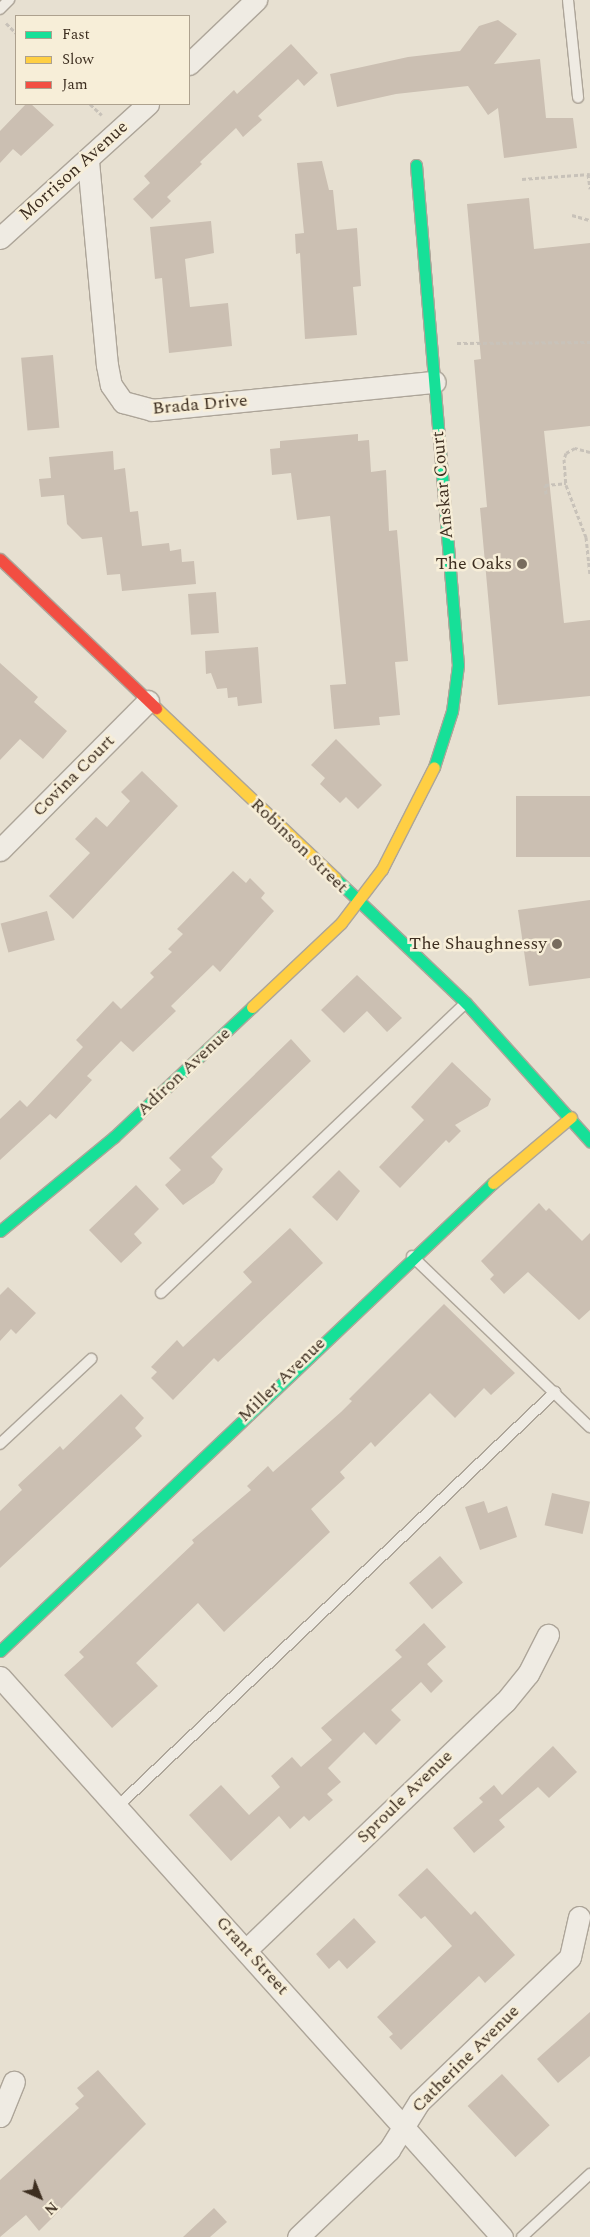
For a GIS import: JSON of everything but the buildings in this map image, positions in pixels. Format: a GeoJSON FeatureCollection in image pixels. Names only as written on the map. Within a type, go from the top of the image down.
{"type":"FeatureCollection","features":[{"type":"Feature","properties":{"kind":"street"},"geometry":{"type":"LineString","coordinates":[[190,63],[256,0]]}},
{"type":"Feature","properties":{"kind":"street","name":"Morrison Avenue"},"geometry":{"type":"LineString","coordinates":[[0,238],[88,161],[147,105]]}},
{"type":"Feature","properties":{"kind":"street","name":"Brada Drive"},"geometry":{"type":"LineString","coordinates":[[88,161],[107,365],[111,385],[123,402],[152,410],[435,382]]}},
{"type":"Feature","properties":{"kind":"street","name":"Anskar Court"},"geometry":{"type":"LineString","coordinates":[[359,903],[382,868],[420,798],[442,744],[456,692],[458,665],[416,165]]}},
{"type":"Feature","properties":{"kind":"street","name":"Robinson Street"},"geometry":{"type":"LineString","coordinates":[[0,559],[466,1003],[571,1117],[590,1141]]}},
{"type":"Feature","properties":{"kind":"street","name":"Covina Court"},"geometry":{"type":"LineString","coordinates":[[0,850],[148,701]]}},
{"type":"Feature","properties":{"kind":"street","name":"Adiron Avenue"},"geometry":{"type":"LineString","coordinates":[[0,1231],[114,1137],[359,903]]}},
{"type":"Feature","properties":{"kind":"street","name":"Miller Avenue"},"geometry":{"type":"LineString","coordinates":[[0,1651],[412,1256],[543,1137],[571,1117]]}},
{"type":"Feature","properties":{"kind":"street","name":"Sproule Avenue"},"geometry":{"type":"LineString","coordinates":[[247,1949],[505,1702],[528,1674],[548,1635]]}},
{"type":"Feature","properties":{"kind":"street","name":"Grant Street"},"geometry":{"type":"LineString","coordinates":[[0,1678],[116,1808],[247,1949],[502,2237]]}},
{"type":"Feature","properties":{"kind":"street","name":"Catherine Avenue"},"geometry":{"type":"LineString","coordinates":[[298,2237],[389,2150],[419,2102],[570,1957],[585,1920]]}},
{"type":"Feature","properties":{"kind":"street"},"geometry":{"type":"LineString","coordinates":[[0,2116],[14,2082]]}},
{"type":"Feature","properties":{"kind":"lane"},"geometry":{"type":"LineString","coordinates":[[0,8],[9,0]]}},
{"type":"Feature","properties":{"kind":"lane"},"geometry":{"type":"LineString","coordinates":[[568,0],[578,97]]}},
{"type":"Feature","properties":{"kind":"lane"},"geometry":{"type":"LineString","coordinates":[[162,1293],[466,1003]]}},
{"type":"Feature","properties":{"kind":"lane"},"geometry":{"type":"LineString","coordinates":[[412,1256],[590,1427]]}},
{"type":"Feature","properties":{"kind":"lane"},"geometry":{"type":"LineString","coordinates":[[0,1444],[91,1358]]}},
{"type":"Feature","properties":{"kind":"lane"},"geometry":{"type":"LineString","coordinates":[[116,1808],[555,1392]]}},
{"type":"Feature","properties":{"kind":"lane"},"geometry":{"type":"LineString","coordinates":[[522,2237],[590,2174]]}},
{"type":"Feature","properties":{"kind":"path"},"geometry":{"type":"LineString","coordinates":[[91,105],[102,116],[108,110]]}},
{"type":"Feature","properties":{"kind":"path"},"geometry":{"type":"LineString","coordinates":[[522,179],[589,174],[590,189]]}},
{"type":"Feature","properties":{"kind":"path"},"geometry":{"type":"LineString","coordinates":[[572,215],[590,220]]}},
{"type":"Feature","properties":{"kind":"path"},"geometry":{"type":"LineString","coordinates":[[457,343],[590,342]]}},
{"type":"Feature","properties":{"kind":"path"},"geometry":{"type":"LineString","coordinates":[[590,452],[575,448],[566,453],[566,483],[586,537],[590,575]]}},
{"type":"Feature","properties":{"kind":"path"},"geometry":{"type":"LineString","coordinates":[[546,494],[545,485],[566,483]]}},
{"type":"Feature","properties":{"kind":"traffic: fast"},"geometry":{"type":"LineString","coordinates":[[416,165],[458,665],[452,711],[434,767]]}},
{"type":"Feature","properties":{"kind":"traffic: fast"},"geometry":{"type":"LineString","coordinates":[[335,878],[466,1003],[590,1141]]}},
{"type":"Feature","properties":{"kind":"traffic: fast"},"geometry":{"type":"LineString","coordinates":[[0,1231],[114,1137],[252,1007]]}},
{"type":"Feature","properties":{"kind":"traffic: fast"},"geometry":{"type":"LineString","coordinates":[[0,1651],[493,1183]]}},
{"type":"Feature","properties":{"kind":"traffic: slow"},"geometry":{"type":"LineString","coordinates":[[156,708],[335,878]]}},
{"type":"Feature","properties":{"kind":"traffic: slow"},"geometry":{"type":"LineString","coordinates":[[252,1007],[341,923],[382,869],[434,767]]}},
{"type":"Feature","properties":{"kind":"traffic: slow"},"geometry":{"type":"LineString","coordinates":[[493,1183],[571,1117]]}},
{"type":"Feature","properties":{"kind":"traffic: jam"},"geometry":{"type":"LineString","coordinates":[[0,559],[156,708]]}},
{"type":"Feature","properties":{"kind":"place","name":"The Oaks"},"geometry":{"type":"Point","coordinates":[522,564]}},
{"type":"Feature","properties":{"kind":"place","name":"The Shaughnessy"},"geometry":{"type":"Point","coordinates":[557,944]}}]}
